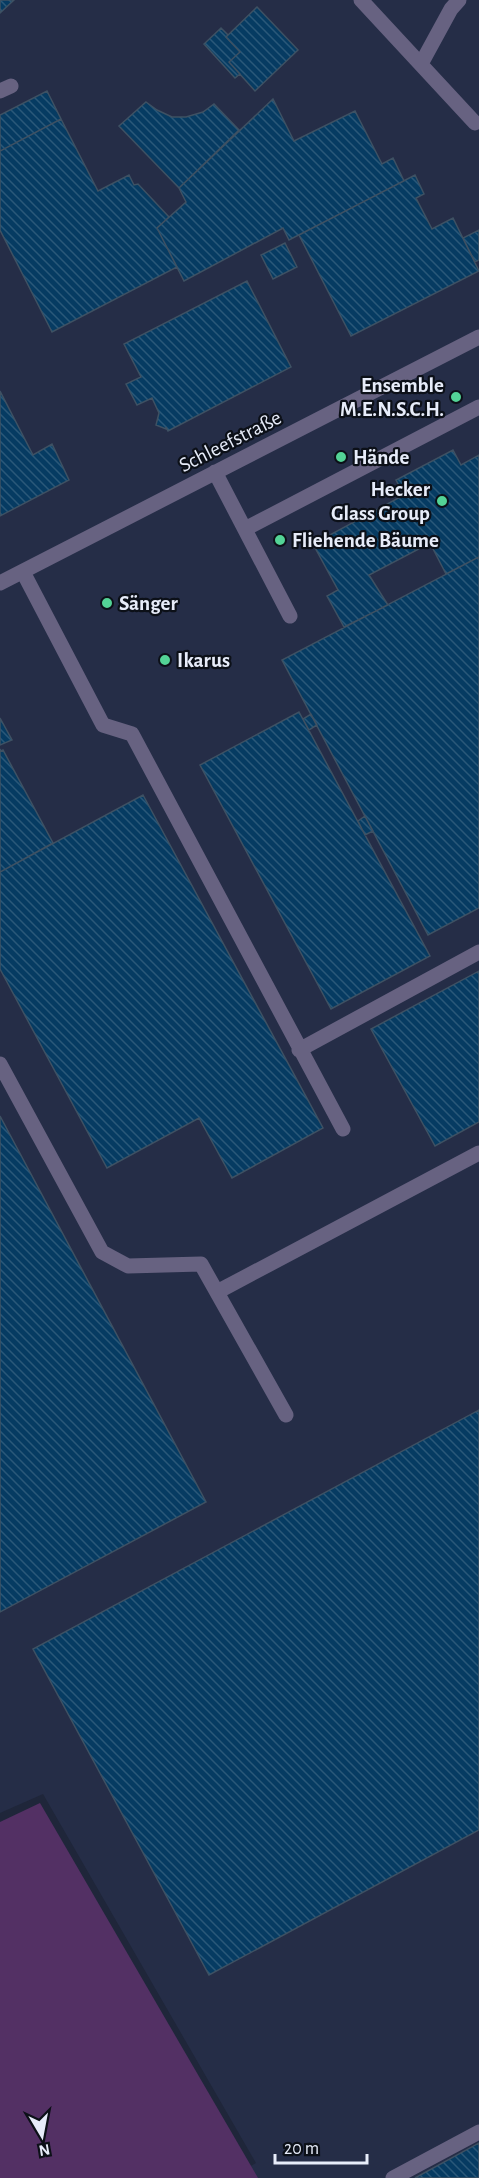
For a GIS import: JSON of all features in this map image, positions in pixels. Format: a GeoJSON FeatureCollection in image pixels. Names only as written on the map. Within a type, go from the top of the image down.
{"type":"FeatureCollection","features":[{"type":"Feature","properties":{"kind":"street"},"geometry":{"type":"LineString","coordinates":[[361,0],[476,123]]}},
{"type":"Feature","properties":{"kind":"street"},"geometry":{"type":"LineString","coordinates":[[421,64],[451,9],[459,0]]}},
{"type":"Feature","properties":{"kind":"street","name":"Schleefstraße"},"geometry":{"type":"LineString","coordinates":[[0,583],[479,337]]}},
{"type":"Feature","properties":{"kind":"street"},"geometry":{"type":"LineString","coordinates":[[245,530],[479,407]]}},
{"type":"Feature","properties":{"kind":"street"},"geometry":{"type":"LineString","coordinates":[[215,472],[290,616]]}},
{"type":"Feature","properties":{"kind":"street"},"geometry":{"type":"LineString","coordinates":[[23,572],[103,725],[132,735],[343,1129]]}},
{"type":"Feature","properties":{"kind":"street"},"geometry":{"type":"LineString","coordinates":[[299,1050],[479,952]]}},
{"type":"Feature","properties":{"kind":"street"},"geometry":{"type":"LineString","coordinates":[[0,1064],[102,1252],[128,1266],[201,1264],[286,1415]]}},
{"type":"Feature","properties":{"kind":"street"},"geometry":{"type":"LineString","coordinates":[[217,1292],[479,1153]]}},
{"type":"Feature","properties":{"kind":"street"},"geometry":{"type":"LineString","coordinates":[[393,2178],[479,2132]]}},
{"type":"Feature","properties":{"kind":"shaded area"},"geometry":{"type":"Polygon","coordinates":[[[0,0],[479,0],[479,2178],[229,2178],[256,2163],[43,1794],[0,1813],[0,0]]]}},
{"type":"Feature","properties":{"kind":"shaded area"},"geometry":{"type":"Polygon","coordinates":[[[40,1803],[258,2178],[0,2178],[0,1822],[40,1803]]]}},
{"type":"Feature","properties":{"kind":"building"},"geometry":{"type":"Polygon","coordinates":[[[0,0],[14,0],[0,13],[0,0]]]}},
{"type":"Feature","properties":{"kind":"building"},"geometry":{"type":"Polygon","coordinates":[[[257,7],[298,50],[255,91],[229,62],[240,52],[226,37],[257,7]]]}},
{"type":"Feature","properties":{"kind":"building"},"geometry":{"type":"Polygon","coordinates":[[[221,28],[240,52],[229,62],[240,74],[235,78],[204,44],[221,28]]]}},
{"type":"Feature","properties":{"kind":"building"},"geometry":{"type":"Polygon","coordinates":[[[47,91],[61,119],[0,151],[0,115],[47,91]]]}},
{"type":"Feature","properties":{"kind":"building"},"geometry":{"type":"Polygon","coordinates":[[[273,99],[294,141],[355,111],[382,164],[393,158],[404,181],[289,240],[283,228],[184,281],[157,228],[186,202],[179,188],[273,99]]]}},
{"type":"Feature","properties":{"kind":"building"},"geometry":{"type":"Polygon","coordinates":[[[146,102],[172,117],[186,117],[203,112],[214,104],[239,130],[179,188],[119,126],[146,102]]]}},
{"type":"Feature","properties":{"kind":"building"},"geometry":{"type":"Polygon","coordinates":[[[61,119],[98,191],[129,175],[134,185],[138,184],[169,217],[157,228],[177,267],[52,332],[0,230],[0,151],[61,119]]]}},
{"type":"Feature","properties":{"kind":"building"},"geometry":{"type":"Polygon","coordinates":[[[415,175],[424,194],[416,198],[432,229],[453,218],[479,271],[351,336],[299,235],[415,175]]]}},
{"type":"Feature","properties":{"kind":"building"},"geometry":{"type":"Polygon","coordinates":[[[479,230],[479,260],[475,262],[463,238],[479,230]]]}},
{"type":"Feature","properties":{"kind":"building"},"geometry":{"type":"Polygon","coordinates":[[[285,243],[297,267],[273,279],[261,255],[285,243]]]}},
{"type":"Feature","properties":{"kind":"building"},"geometry":{"type":"Polygon","coordinates":[[[247,281],[291,367],[168,431],[166,427],[166,429],[156,425],[159,413],[152,398],[137,405],[126,384],[141,377],[124,344],[247,281]]]}},
{"type":"Feature","properties":{"kind":"building"},"geometry":{"type":"Polygon","coordinates":[[[0,391],[33,455],[52,444],[69,480],[0,516],[0,391]]]}},
{"type":"Feature","properties":{"kind":"building"},"geometry":{"type":"Polygon","coordinates":[[[453,450],[461,465],[479,455],[479,557],[446,574],[430,543],[369,575],[388,605],[344,627],[327,596],[338,590],[313,544],[404,495],[396,480],[453,450]]]}},
{"type":"Feature","properties":{"kind":"building"},"geometry":{"type":"Polygon","coordinates":[[[479,557],[479,908],[428,935],[282,660],[479,557]]]}},
{"type":"Feature","properties":{"kind":"building"},"geometry":{"type":"Polygon","coordinates":[[[299,712],[430,956],[331,1009],[200,765],[299,712]]]}},
{"type":"Feature","properties":{"kind":"building"},"geometry":{"type":"Polygon","coordinates":[[[311,714],[317,725],[309,730],[303,719],[311,714]]]}},
{"type":"Feature","properties":{"kind":"building"},"geometry":{"type":"Polygon","coordinates":[[[0,718],[12,740],[0,745],[0,718]]]}},
{"type":"Feature","properties":{"kind":"building"},"geometry":{"type":"Polygon","coordinates":[[[0,749],[3,750],[53,843],[0,872],[0,749]]]}},
{"type":"Feature","properties":{"kind":"building"},"geometry":{"type":"Polygon","coordinates":[[[143,795],[323,1128],[232,1178],[199,1118],[107,1168],[0,969],[0,872],[143,795]]]}},
{"type":"Feature","properties":{"kind":"building"},"geometry":{"type":"Polygon","coordinates":[[[365,816],[373,831],[365,835],[358,821],[365,816]]]}},
{"type":"Feature","properties":{"kind":"building"},"geometry":{"type":"Polygon","coordinates":[[[479,971],[479,1122],[435,1146],[371,1029],[479,971]]]}},
{"type":"Feature","properties":{"kind":"building"},"geometry":{"type":"Polygon","coordinates":[[[0,1116],[206,1502],[0,1612],[0,1116]]]}},
{"type":"Feature","properties":{"kind":"building"},"geometry":{"type":"Polygon","coordinates":[[[479,1410],[479,1830],[209,1975],[33,1649],[479,1410]]]}},
{"type":"Feature","properties":{"kind":"building"},"geometry":{"type":"Polygon","coordinates":[[[479,2143],[479,2178],[415,2178],[479,2143]]]}},
{"type":"Feature","properties":{"kind":"place","name":"Ensemble M.E.N.S.C.H."},"geometry":{"type":"Point","coordinates":[456,397]}},
{"type":"Feature","properties":{"kind":"place","name":"Hände"},"geometry":{"type":"Point","coordinates":[341,457]}},
{"type":"Feature","properties":{"kind":"place","name":"Hecker Glass Group"},"geometry":{"type":"Point","coordinates":[442,501]}},
{"type":"Feature","properties":{"kind":"place","name":"Fliehende Bäume"},"geometry":{"type":"Point","coordinates":[280,540]}},
{"type":"Feature","properties":{"kind":"place","name":"Sänger"},"geometry":{"type":"Point","coordinates":[107,603]}},
{"type":"Feature","properties":{"kind":"place","name":"Ikarus"},"geometry":{"type":"Point","coordinates":[165,660]}}]}
